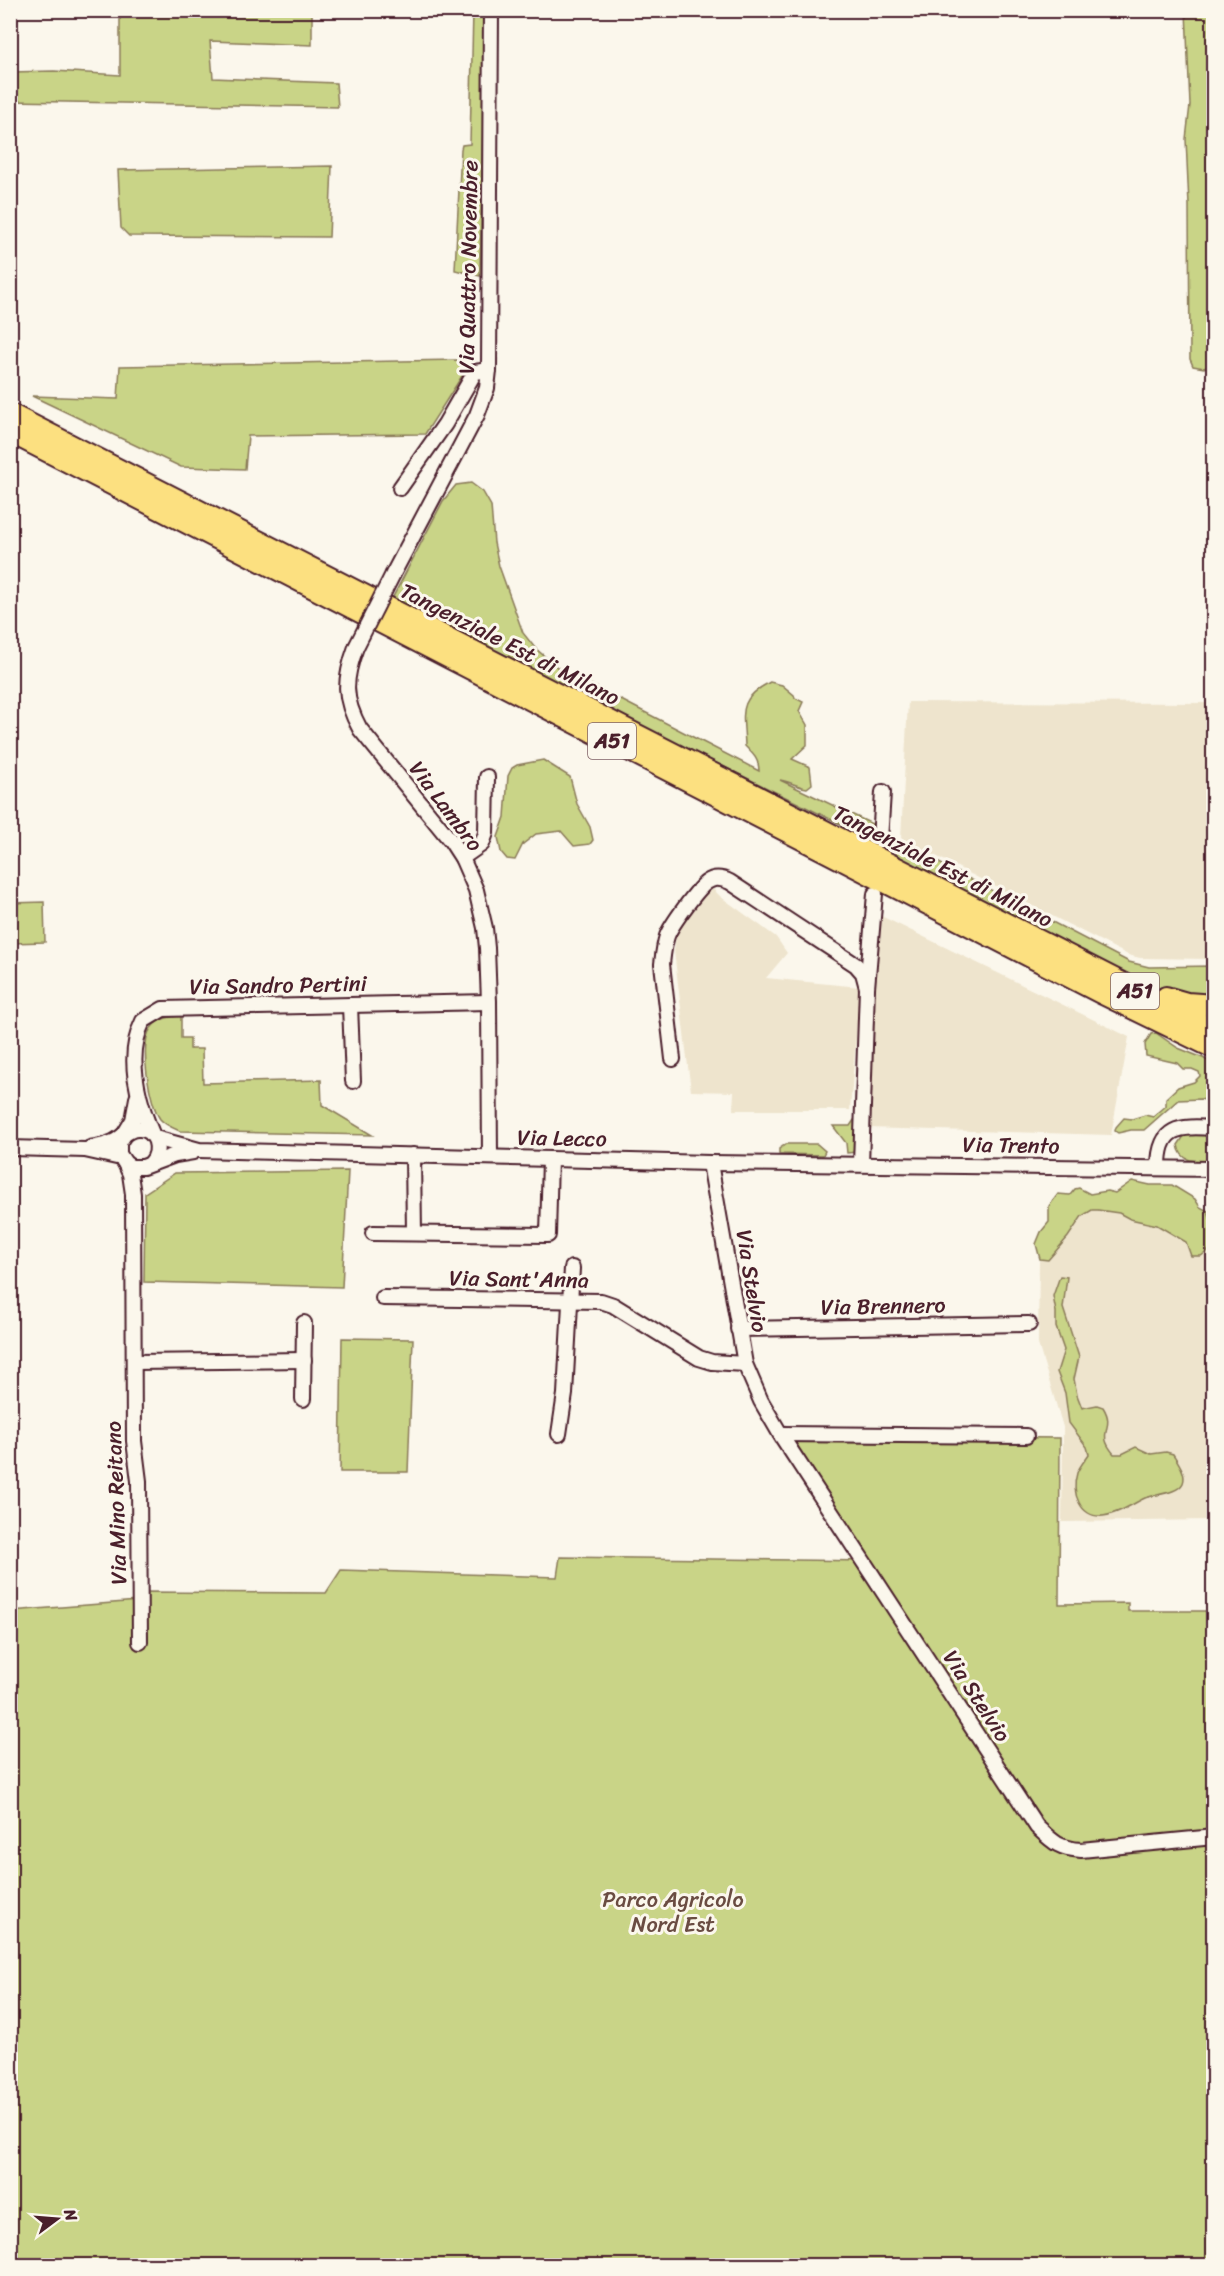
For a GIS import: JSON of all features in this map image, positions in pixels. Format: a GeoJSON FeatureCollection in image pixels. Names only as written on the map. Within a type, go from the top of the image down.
{"type":"FeatureCollection","features":[{"type":"Feature","properties":{"kind":"highway","name":"Tangenziale Est di Milano"},"geometry":{"type":"LineString","coordinates":[[10,414],[1214,1030]]}},
{"type":"Feature","properties":{"kind":"highway","name":"Tangenziale Est di Milano"},"geometry":{"type":"LineString","coordinates":[[10,432],[1069,976],[1214,1048]]}},
{"type":"Feature","properties":{"kind":"highway"},"geometry":{"type":"LineString","coordinates":[[1057,951],[1173,999],[1214,1005]]}},
{"type":"Feature","properties":{"kind":"street","name":"Via Quattro Novembre"},"geometry":{"type":"LineString","coordinates":[[393,574],[477,415],[487,388],[489,370],[491,10]]}},
{"type":"Feature","properties":{"kind":"street"},"geometry":{"type":"LineString","coordinates":[[400,488],[445,424],[475,372],[489,370]]}},
{"type":"Feature","properties":{"kind":"street","name":"Via Lambro"},"geometry":{"type":"LineString","coordinates":[[393,574],[356,647],[346,680],[346,692],[353,717],[360,729],[451,841],[462,858],[476,890],[485,928],[489,1002],[490,1157]]}},
{"type":"Feature","properties":{"kind":"street"},"geometry":{"type":"LineString","coordinates":[[462,858],[482,844],[486,833],[487,777]]}},
{"type":"Feature","properties":{"kind":"street"},"geometry":{"type":"LineString","coordinates":[[880,840],[883,792]]}},
{"type":"Feature","properties":{"kind":"street"},"geometry":{"type":"LineString","coordinates":[[673,1059],[662,964],[663,949],[672,925],[702,886],[713,879],[730,882],[856,965],[863,974],[867,988]]}},
{"type":"Feature","properties":{"kind":"street"},"geometry":{"type":"LineString","coordinates":[[861,1164],[867,988],[875,894]]}},
{"type":"Feature","properties":{"kind":"street","name":"Via Sandro Pertini"},"geometry":{"type":"LineString","coordinates":[[138,1090],[134,1043],[143,1021],[163,1009],[489,1002]]}},
{"type":"Feature","properties":{"kind":"street"},"geometry":{"type":"LineString","coordinates":[[350,1005],[352,1081]]}},
{"type":"Feature","properties":{"kind":"street"},"geometry":{"type":"LineString","coordinates":[[123,1161],[118,1149],[133,1120],[138,1090]]}},
{"type":"Feature","properties":{"kind":"street"},"geometry":{"type":"LineString","coordinates":[[138,1090],[154,1137],[157,1154],[147,1165]]}},
{"type":"Feature","properties":{"kind":"street"},"geometry":{"type":"LineString","coordinates":[[1159,1167],[1160,1149],[1168,1134],[1183,1128],[1214,1128]]}},
{"type":"Feature","properties":{"kind":"street","name":"Via Lecco"},"geometry":{"type":"LineString","coordinates":[[85,1150],[114,1142],[124,1134],[136,1129],[148,1131],[154,1137],[199,1150],[710,1162]]}},
{"type":"Feature","properties":{"kind":"street","name":"Via Lecco"},"geometry":{"type":"LineString","coordinates":[[10,1148],[85,1150],[123,1161],[131,1167],[147,1165],[199,1150]]}},
{"type":"Feature","properties":{"kind":"street"},"geometry":{"type":"LineString","coordinates":[[413,1155],[414,1233]]}},
{"type":"Feature","properties":{"kind":"street"},"geometry":{"type":"LineString","coordinates":[[374,1233],[548,1235],[550,1159]]}},
{"type":"Feature","properties":{"kind":"street","name":"Via Mino Reitano"},"geometry":{"type":"LineString","coordinates":[[123,1161],[130,1174],[133,1194],[134,1441],[139,1481],[140,1642]]}},
{"type":"Feature","properties":{"kind":"street","name":"Via Trento"},"geometry":{"type":"LineString","coordinates":[[710,1162],[1214,1169]]}},
{"type":"Feature","properties":{"kind":"street","name":"Via Stelvio"},"geometry":{"type":"LineString","coordinates":[[710,1162],[738,1329],[746,1364],[761,1401],[780,1434],[1037,1827],[1056,1845],[1081,1850],[1214,1837]]}},
{"type":"Feature","properties":{"kind":"street","name":"Via Mino Reitano"},"geometry":{"type":"LineString","coordinates":[[133,1194],[135,1182],[147,1165]]}},
{"type":"Feature","properties":{"kind":"street"},"geometry":{"type":"LineString","coordinates":[[559,1434],[565,1394],[572,1268]]}},
{"type":"Feature","properties":{"kind":"street","name":"Via Sant'Anna"},"geometry":{"type":"LineString","coordinates":[[383,1298],[601,1301],[613,1305],[699,1358],[712,1362],[746,1364]]}},
{"type":"Feature","properties":{"kind":"street"},"geometry":{"type":"LineString","coordinates":[[303,1399],[304,1323]]}},
{"type":"Feature","properties":{"kind":"street","name":"Via Brennero"},"geometry":{"type":"LineString","coordinates":[[738,1329],[1029,1324]]}},
{"type":"Feature","properties":{"kind":"street"},"geometry":{"type":"LineString","coordinates":[[135,1362],[304,1360]]}},
{"type":"Feature","properties":{"kind":"street"},"geometry":{"type":"LineString","coordinates":[[780,1434],[1026,1436]]}},
{"type":"Feature","properties":{"kind":"shaded area"},"geometry":{"type":"Polygon","coordinates":[[[908,702],[1213,703],[1213,959],[1140,958],[1128,955],[901,838],[908,702]]]}},
{"type":"Feature","properties":{"kind":"shaded area"},"geometry":{"type":"Polygon","coordinates":[[[709,885],[721,897],[776,937],[787,953],[766,978],[860,987],[850,1110],[733,1110],[734,1092],[691,1091],[674,951],[677,932],[709,885]]]}},
{"type":"Feature","properties":{"kind":"shaded area"},"geometry":{"type":"Polygon","coordinates":[[[877,914],[1129,1037],[1111,1135],[866,1128],[877,914]]]}},
{"type":"Feature","properties":{"kind":"shaded area"},"geometry":{"type":"Polygon","coordinates":[[[1084,1206],[1155,1215],[1212,1251],[1213,1520],[1062,1522],[1063,1427],[1038,1344],[1039,1261],[1084,1206]]]}},
{"type":"Feature","properties":{"kind":"green space"},"geometry":{"type":"Polygon","coordinates":[[[312,10],[312,45],[210,41],[213,78],[336,83],[338,107],[11,101],[11,72],[54,71],[120,75],[120,11],[312,10]]]}},
{"type":"Feature","properties":{"kind":"green space"},"geometry":{"type":"Polygon","coordinates":[[[473,11],[485,11],[480,276],[455,270],[461,149],[462,145],[470,144],[473,11]]]}},
{"type":"Feature","properties":{"kind":"green space"},"geometry":{"type":"Polygon","coordinates":[[[1186,11],[1212,11],[1214,231],[1208,279],[1213,294],[1214,364],[1204,368],[1193,366],[1190,359],[1186,139],[1190,105],[1186,11]]]}},
{"type":"Feature","properties":{"kind":"green space"},"geometry":{"type":"Polygon","coordinates":[[[332,166],[329,237],[129,236],[121,228],[118,170],[332,166]]]}},
{"type":"Feature","properties":{"kind":"green space"},"geometry":{"type":"Polygon","coordinates":[[[457,360],[469,365],[425,434],[248,436],[245,469],[181,467],[32,396],[118,399],[120,366],[457,360]]]}},
{"type":"Feature","properties":{"kind":"green space"},"geometry":{"type":"Polygon","coordinates":[[[471,483],[483,492],[491,506],[494,543],[499,566],[523,633],[535,648],[557,667],[759,771],[757,760],[745,746],[744,708],[752,695],[770,682],[782,685],[795,698],[803,702],[799,711],[807,725],[807,745],[792,759],[810,767],[812,784],[807,788],[780,780],[872,824],[871,839],[584,698],[392,599],[443,501],[456,485],[471,483]]]}},
{"type":"Feature","properties":{"kind":"green space"},"geometry":{"type":"Polygon","coordinates":[[[543,760],[570,777],[577,804],[590,827],[593,840],[590,844],[574,846],[561,831],[536,834],[523,844],[515,860],[507,859],[501,852],[498,837],[505,817],[508,776],[512,768],[517,765],[543,760]]]}},
{"type":"Feature","properties":{"kind":"green space"},"geometry":{"type":"Polygon","coordinates":[[[895,840],[1129,962],[1149,967],[1213,966],[1213,1000],[1162,991],[1148,985],[896,856],[895,840]]]}},
{"type":"Feature","properties":{"kind":"green space"},"geometry":{"type":"Polygon","coordinates":[[[44,902],[45,942],[11,943],[11,903],[44,902]]]}},
{"type":"Feature","properties":{"kind":"green space"},"geometry":{"type":"Polygon","coordinates":[[[181,1016],[181,1038],[190,1038],[190,1049],[202,1049],[203,1083],[321,1080],[322,1105],[372,1135],[180,1131],[167,1125],[156,1111],[149,1087],[146,1060],[147,1036],[157,1022],[181,1016]]]}},
{"type":"Feature","properties":{"kind":"green space"},"geometry":{"type":"Polygon","coordinates":[[[1156,1033],[1178,1048],[1213,1064],[1213,1103],[1201,1099],[1178,1100],[1144,1130],[1118,1133],[1115,1131],[1116,1127],[1124,1118],[1132,1119],[1145,1115],[1153,1117],[1166,1106],[1166,1098],[1178,1087],[1194,1082],[1200,1076],[1199,1072],[1183,1069],[1177,1063],[1146,1056],[1145,1044],[1151,1034],[1156,1033]]]}},
{"type":"Feature","properties":{"kind":"green space"},"geometry":{"type":"Polygon","coordinates":[[[854,1120],[858,1129],[857,1152],[847,1153],[846,1143],[833,1126],[850,1126],[854,1120]]]}},
{"type":"Feature","properties":{"kind":"green space"},"geometry":{"type":"Polygon","coordinates":[[[1186,1133],[1213,1133],[1213,1161],[1191,1160],[1183,1156],[1178,1145],[1186,1133]]]}},
{"type":"Feature","properties":{"kind":"green space"},"geometry":{"type":"Polygon","coordinates":[[[786,1144],[817,1144],[825,1151],[823,1155],[779,1154],[779,1149],[786,1144]]]}},
{"type":"Feature","properties":{"kind":"green space"},"geometry":{"type":"Polygon","coordinates":[[[348,1171],[342,1287],[144,1282],[145,1193],[175,1173],[348,1171]]]}},
{"type":"Feature","properties":{"kind":"green space"},"geometry":{"type":"Polygon","coordinates":[[[1132,1181],[1150,1185],[1172,1185],[1195,1199],[1200,1207],[1208,1211],[1213,1228],[1213,1243],[1208,1251],[1201,1256],[1191,1256],[1186,1242],[1157,1225],[1130,1219],[1119,1213],[1092,1210],[1082,1216],[1048,1260],[1040,1259],[1036,1244],[1041,1232],[1049,1222],[1049,1206],[1058,1194],[1070,1195],[1079,1188],[1090,1194],[1107,1191],[1115,1193],[1132,1181]]]}},
{"type":"Feature","properties":{"kind":"green space"},"geometry":{"type":"Polygon","coordinates":[[[1060,1276],[1067,1277],[1063,1308],[1079,1357],[1074,1379],[1082,1408],[1097,1405],[1103,1407],[1108,1421],[1106,1440],[1114,1454],[1122,1454],[1136,1447],[1151,1454],[1166,1452],[1173,1454],[1184,1476],[1180,1487],[1145,1498],[1109,1515],[1095,1516],[1088,1513],[1079,1503],[1075,1488],[1077,1473],[1089,1454],[1087,1447],[1069,1423],[1065,1393],[1057,1372],[1064,1350],[1056,1327],[1053,1296],[1060,1276]]]}},
{"type":"Feature","properties":{"kind":"green space"},"geometry":{"type":"Polygon","coordinates":[[[342,1338],[413,1339],[408,1472],[340,1472],[342,1338]]]}},
{"type":"Feature","properties":{"kind":"green space","name":"Parco Agricolo Nord Est"},"geometry":{"type":"Polygon","coordinates":[[[798,1436],[1060,1438],[1059,1604],[1128,1603],[1128,1611],[1213,1611],[1213,2265],[11,2266],[11,1611],[138,1601],[140,1592],[326,1593],[341,1570],[557,1577],[560,1557],[870,1561],[793,1442],[798,1436]]]}}]}
